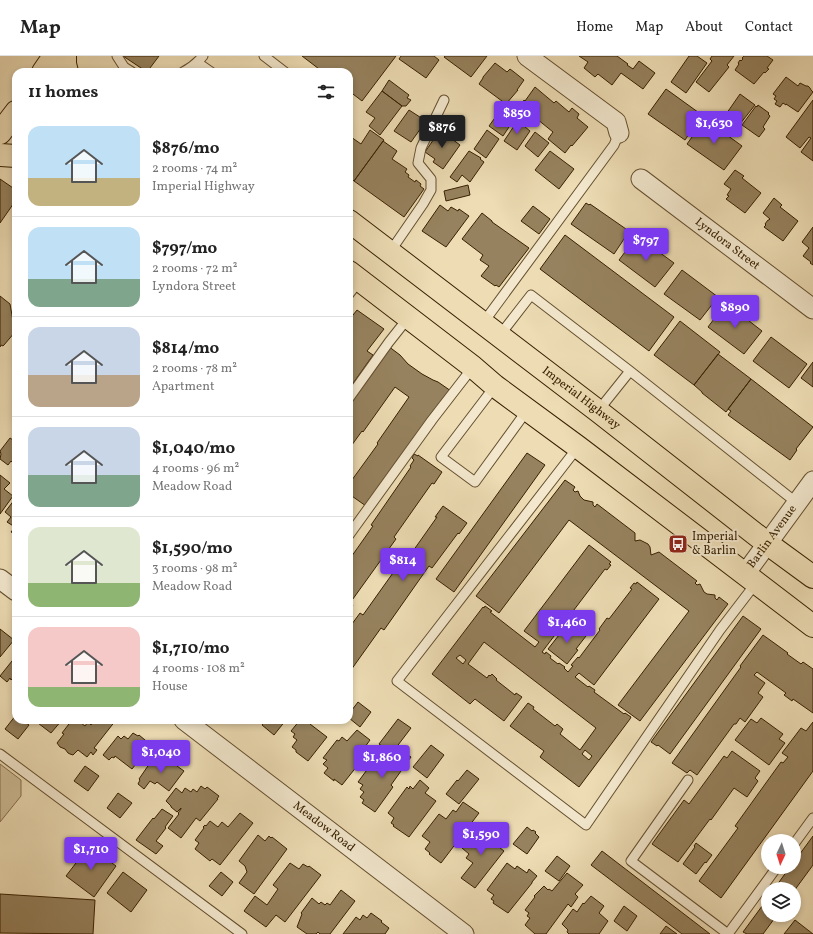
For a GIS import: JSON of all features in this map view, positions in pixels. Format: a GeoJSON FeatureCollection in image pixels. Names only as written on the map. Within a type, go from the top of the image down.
{"type":"FeatureCollection","features":[{"type":"Feature","properties":{"kind":"main road"},"geometry":{"type":"LineString","coordinates":[[46,68],[54,56]]}},
{"type":"Feature","properties":{"kind":"main road"},"geometry":{"type":"LineString","coordinates":[[65,56],[66,68]]}},
{"type":"Feature","properties":{"kind":"main road"},"geometry":{"type":"LineString","coordinates":[[0,155],[12,156]]}},
{"type":"Feature","properties":{"kind":"main road","name":"Imperial Highway"},"geometry":{"type":"LineString","coordinates":[[353,224],[598,411],[768,544],[813,577]]}},
{"type":"Feature","properties":{"kind":"main road"},"geometry":{"type":"LineString","coordinates":[[353,282],[408,318],[473,367],[495,386],[528,409],[813,626]]}},
{"type":"Feature","properties":{"kind":"street"},"geometry":{"type":"LineString","coordinates":[[527,56],[616,122],[619,133]]}},
{"type":"Feature","properties":{"kind":"street","name":"Lyndora Street"},"geometry":{"type":"LineString","coordinates":[[641,179],[813,309]]}},
{"type":"Feature","properties":{"kind":"street","name":"Barlin Avenue"},"geometry":{"type":"LineString","coordinates":[[751,579],[768,544],[813,481]]}},
{"type":"Feature","properties":{"kind":"street"},"geometry":{"type":"LineString","coordinates":[[0,579],[12,588]]}},
{"type":"Feature","properties":{"kind":"street","name":"Meadow Road"},"geometry":{"type":"LineString","coordinates":[[189,724],[464,934]]}},
{"type":"Feature","properties":{"kind":"lane"},"geometry":{"type":"LineString","coordinates":[[117,56],[126,68]]}},
{"type":"Feature","properties":{"kind":"lane"},"geometry":{"type":"LineString","coordinates":[[264,56],[279,68]]}},
{"type":"Feature","properties":{"kind":"lane"},"geometry":{"type":"LineString","coordinates":[[191,68],[200,59],[208,68]]}},
{"type":"Feature","properties":{"kind":"lane"},"geometry":{"type":"LineString","coordinates":[[390,252],[431,190],[431,179],[418,163],[421,148],[444,100]]}},
{"type":"Feature","properties":{"kind":"lane"},"geometry":{"type":"LineString","coordinates":[[491,329],[614,145],[619,133]]}},
{"type":"Feature","properties":{"kind":"lane"},"geometry":{"type":"LineString","coordinates":[[491,329],[531,295],[630,371],[796,503]]}},
{"type":"Feature","properties":{"kind":"lane"},"geometry":{"type":"LineString","coordinates":[[353,392],[388,342],[408,318]]}},
{"type":"Feature","properties":{"kind":"lane"},"geometry":{"type":"LineString","coordinates":[[353,529],[432,420],[473,367]]}},
{"type":"Feature","properties":{"kind":"lane"},"geometry":{"type":"LineString","coordinates":[[598,411],[630,371]]}},
{"type":"Feature","properties":{"kind":"lane"},"geometry":{"type":"LineString","coordinates":[[495,386],[442,457],[475,482],[528,409]]}},
{"type":"Feature","properties":{"kind":"lane"},"geometry":{"type":"LineString","coordinates":[[578,447],[396,681],[586,825],[720,630],[751,579]]}},
{"type":"Feature","properties":{"kind":"lane"},"geometry":{"type":"LineString","coordinates":[[0,754],[242,934]]}},
{"type":"Feature","properties":{"kind":"lane"},"geometry":{"type":"LineString","coordinates":[[688,780],[631,861],[728,934],[772,874]]}},
{"type":"Feature","properties":{"kind":"lane"},"geometry":{"type":"LineString","coordinates":[[801,834],[813,818]]}},
{"type":"Feature","properties":{"kind":"shaded area"},"geometry":{"type":"Polygon","coordinates":[[[0,764],[21,780],[21,796],[0,822],[0,764]]]}},
{"type":"Feature","properties":{"kind":"building"},"geometry":{"type":"Polygon","coordinates":[[[123,56],[159,56],[150,68],[141,68],[123,56]]]}},
{"type":"Feature","properties":{"kind":"building"},"geometry":{"type":"Polygon","coordinates":[[[302,56],[396,56],[362,101],[353,94],[353,68],[318,68],[302,56]]]}},
{"type":"Feature","properties":{"kind":"building"},"geometry":{"type":"Polygon","coordinates":[[[401,56],[434,56],[439,60],[426,78],[399,59],[401,56]]]}},
{"type":"Feature","properties":{"kind":"building"},"geometry":{"type":"Polygon","coordinates":[[[487,56],[471,77],[444,57],[487,56]]]}},
{"type":"Feature","properties":{"kind":"building"},"geometry":{"type":"Polygon","coordinates":[[[579,56],[617,56],[633,69],[639,61],[655,73],[643,89],[621,73],[612,85],[598,74],[595,77],[584,68],[588,62],[579,56]]]}},
{"type":"Feature","properties":{"kind":"building"},"geometry":{"type":"Polygon","coordinates":[[[689,56],[697,56],[707,63],[686,93],[671,82],[689,56]]]}},
{"type":"Feature","properties":{"kind":"building"},"geometry":{"type":"Polygon","coordinates":[[[712,56],[734,56],[727,65],[729,67],[709,92],[696,82],[712,61],[710,59],[712,56]]]}},
{"type":"Feature","properties":{"kind":"building"},"geometry":{"type":"Polygon","coordinates":[[[744,56],[767,56],[773,60],[767,68],[769,69],[765,73],[764,72],[754,84],[735,70],[739,64],[738,63],[744,56]]]}},
{"type":"Feature","properties":{"kind":"building"},"geometry":{"type":"Polygon","coordinates":[[[495,63],[507,72],[510,69],[524,80],[506,104],[479,84],[495,63]]]}},
{"type":"Feature","properties":{"kind":"building"},"geometry":{"type":"Polygon","coordinates":[[[786,77],[798,86],[800,83],[808,86],[813,92],[798,112],[786,104],[783,103],[780,107],[775,104],[777,101],[774,99],[776,96],[773,94],[786,77]]]}},
{"type":"Feature","properties":{"kind":"building"},"geometry":{"type":"Polygon","coordinates":[[[389,80],[409,95],[407,98],[411,100],[406,106],[402,106],[382,91],[389,80]]]}},
{"type":"Feature","properties":{"kind":"building"},"geometry":{"type":"Polygon","coordinates":[[[535,87],[554,103],[556,101],[569,112],[572,108],[579,114],[577,118],[588,127],[565,153],[548,139],[553,132],[537,119],[539,117],[522,103],[535,87]]]}},
{"type":"Feature","properties":{"kind":"building"},"geometry":{"type":"Polygon","coordinates":[[[666,89],[702,115],[685,140],[648,114],[666,89]]]}},
{"type":"Feature","properties":{"kind":"building"},"geometry":{"type":"Polygon","coordinates":[[[382,91],[402,106],[380,135],[369,126],[375,118],[366,112],[382,91]]]}},
{"type":"Feature","properties":{"kind":"building"},"geometry":{"type":"Polygon","coordinates":[[[740,94],[755,105],[736,129],[722,120],[740,94]]]}},
{"type":"Feature","properties":{"kind":"building"},"geometry":{"type":"Polygon","coordinates":[[[813,100],[813,161],[801,152],[811,138],[809,137],[800,148],[786,137],[813,100]]]}},
{"type":"Feature","properties":{"kind":"building"},"geometry":{"type":"Polygon","coordinates":[[[758,105],[769,113],[768,114],[770,116],[763,127],[765,129],[759,137],[742,125],[758,105]]]}},
{"type":"Feature","properties":{"kind":"building"},"geometry":{"type":"Polygon","coordinates":[[[502,108],[515,118],[503,136],[489,126],[502,108]]]}},
{"type":"Feature","properties":{"kind":"building"},"geometry":{"type":"Polygon","coordinates":[[[409,110],[426,121],[411,142],[394,131],[409,110]]]}},
{"type":"Feature","properties":{"kind":"building"},"geometry":{"type":"Polygon","coordinates":[[[705,119],[742,146],[724,170],[687,144],[705,119]]]}},
{"type":"Feature","properties":{"kind":"building"},"geometry":{"type":"Polygon","coordinates":[[[518,121],[530,131],[517,150],[504,141],[514,126],[513,124],[518,121]]]}},
{"type":"Feature","properties":{"kind":"building"},"geometry":{"type":"Polygon","coordinates":[[[370,130],[384,140],[354,181],[353,138],[361,144],[370,130]]]}},
{"type":"Feature","properties":{"kind":"building"},"geometry":{"type":"Polygon","coordinates":[[[440,130],[460,145],[443,169],[433,162],[435,159],[425,152],[440,130]]]}},
{"type":"Feature","properties":{"kind":"building"},"geometry":{"type":"Polygon","coordinates":[[[487,130],[499,139],[486,158],[474,149],[487,130]]]}},
{"type":"Feature","properties":{"kind":"building"},"geometry":{"type":"Polygon","coordinates":[[[535,132],[549,143],[538,157],[525,146],[535,132]]]}},
{"type":"Feature","properties":{"kind":"building"},"geometry":{"type":"Polygon","coordinates":[[[383,141],[397,151],[392,159],[407,169],[405,172],[409,175],[408,177],[415,182],[416,180],[424,189],[404,217],[354,181],[383,141]]]}},
{"type":"Feature","properties":{"kind":"building"},"geometry":{"type":"Polygon","coordinates":[[[469,151],[481,158],[480,159],[484,162],[470,182],[462,175],[457,182],[450,177],[469,151]]]}},
{"type":"Feature","properties":{"kind":"building"},"geometry":{"type":"Polygon","coordinates":[[[550,151],[574,169],[559,189],[535,170],[550,151]]]}},
{"type":"Feature","properties":{"kind":"building"},"geometry":{"type":"Polygon","coordinates":[[[735,170],[744,176],[742,178],[761,193],[745,213],[726,199],[729,196],[727,195],[731,189],[724,184],[735,170]]]}},
{"type":"Feature","properties":{"kind":"building"},"geometry":{"type":"Polygon","coordinates":[[[0,179],[12,187],[12,206],[0,223],[0,179]]]}},
{"type":"Feature","properties":{"kind":"building"},"geometry":{"type":"Polygon","coordinates":[[[468,185],[470,195],[446,201],[444,191],[468,185]]]}},
{"type":"Feature","properties":{"kind":"building"},"geometry":{"type":"Polygon","coordinates":[[[774,198],[782,205],[780,207],[798,221],[783,241],[764,227],[770,219],[763,213],[774,198]]]}},
{"type":"Feature","properties":{"kind":"building"},"geometry":{"type":"Polygon","coordinates":[[[586,203],[589,205],[590,204],[626,229],[625,231],[628,233],[614,254],[571,224],[586,203]]]}},
{"type":"Feature","properties":{"kind":"building"},"geometry":{"type":"Polygon","coordinates":[[[440,205],[448,211],[451,207],[458,211],[459,209],[469,216],[446,247],[422,231],[440,205]]]}},
{"type":"Feature","properties":{"kind":"building"},"geometry":{"type":"Polygon","coordinates":[[[533,206],[550,219],[539,234],[521,221],[533,206]]]}},
{"type":"Feature","properties":{"kind":"building"},"geometry":{"type":"Polygon","coordinates":[[[482,213],[492,222],[529,248],[499,287],[496,285],[495,286],[481,276],[489,266],[480,260],[483,255],[462,239],[482,213]]]}},
{"type":"Feature","properties":{"kind":"building"},"geometry":{"type":"Polygon","coordinates":[[[813,227],[813,265],[803,256],[809,248],[802,242],[813,227]]]}},
{"type":"Feature","properties":{"kind":"building"},"geometry":{"type":"Polygon","coordinates":[[[565,235],[674,317],[649,351],[540,269],[565,235]]]}},
{"type":"Feature","properties":{"kind":"building"},"geometry":{"type":"Polygon","coordinates":[[[637,236],[674,263],[655,287],[619,260],[637,236]]]}},
{"type":"Feature","properties":{"kind":"building"},"geometry":{"type":"Polygon","coordinates":[[[682,270],[718,297],[700,320],[664,294],[682,270]]]}},
{"type":"Feature","properties":{"kind":"building"},"geometry":{"type":"Polygon","coordinates":[[[0,296],[10,304],[12,315],[12,336],[3,346],[1,345],[0,347],[0,296]]]}},
{"type":"Feature","properties":{"kind":"building"},"geometry":{"type":"Polygon","coordinates":[[[726,303],[762,331],[744,354],[708,327],[726,303]]]}},
{"type":"Feature","properties":{"kind":"building"},"geometry":{"type":"Polygon","coordinates":[[[357,310],[384,329],[367,351],[373,355],[353,383],[353,315],[357,310]]]}},
{"type":"Feature","properties":{"kind":"building"},"geometry":{"type":"Polygon","coordinates":[[[680,321],[720,352],[694,385],[654,355],[680,321]]]}},
{"type":"Feature","properties":{"kind":"building"},"geometry":{"type":"Polygon","coordinates":[[[771,337],[807,364],[789,388],[753,361],[771,337]]]}},
{"type":"Feature","properties":{"kind":"building"},"geometry":{"type":"Polygon","coordinates":[[[388,346],[422,374],[451,391],[366,506],[353,497],[353,478],[409,397],[395,387],[353,443],[353,397],[388,346]]]}},
{"type":"Feature","properties":{"kind":"building"},"geometry":{"type":"Polygon","coordinates":[[[718,354],[751,379],[726,412],[694,385],[718,354]]]}},
{"type":"Feature","properties":{"kind":"building"},"geometry":{"type":"Polygon","coordinates":[[[813,362],[813,387],[801,378],[813,362]]]}},
{"type":"Feature","properties":{"kind":"building"},"geometry":{"type":"Polygon","coordinates":[[[751,379],[813,427],[796,449],[797,450],[790,460],[728,415],[731,411],[728,409],[751,379]]]}},
{"type":"Feature","properties":{"kind":"building"},"geometry":{"type":"Polygon","coordinates":[[[10,438],[12,439],[12,462],[11,461],[8,465],[0,459],[0,451],[10,438]]]}},
{"type":"Feature","properties":{"kind":"building"},"geometry":{"type":"Polygon","coordinates":[[[527,453],[545,465],[454,592],[436,579],[527,453]]]}},
{"type":"Feature","properties":{"kind":"building"},"geometry":{"type":"Polygon","coordinates":[[[414,454],[418,455],[442,472],[434,484],[432,483],[394,537],[396,539],[353,599],[353,554],[373,526],[371,525],[411,467],[410,466],[414,460],[412,458],[414,454]]]}},
{"type":"Feature","properties":{"kind":"building"},"geometry":{"type":"Polygon","coordinates":[[[0,475],[10,483],[4,489],[12,495],[12,497],[0,514],[0,475]]]}},
{"type":"Feature","properties":{"kind":"building"},"geometry":{"type":"Polygon","coordinates":[[[565,480],[575,487],[573,490],[575,492],[578,491],[584,500],[593,502],[595,507],[597,504],[635,533],[635,541],[640,540],[648,544],[651,555],[659,552],[697,581],[695,583],[697,585],[700,584],[704,592],[715,595],[717,600],[719,597],[728,604],[640,721],[618,705],[689,611],[569,520],[499,613],[476,596],[565,480]]]}},
{"type":"Feature","properties":{"kind":"building"},"geometry":{"type":"Polygon","coordinates":[[[12,503],[12,525],[7,522],[11,517],[5,512],[12,503]]]}},
{"type":"Feature","properties":{"kind":"building"},"geometry":{"type":"Polygon","coordinates":[[[443,506],[467,523],[432,568],[429,566],[384,630],[381,628],[353,667],[353,623],[360,613],[363,615],[410,549],[413,551],[437,517],[435,517],[443,506]]]}},
{"type":"Feature","properties":{"kind":"building"},"geometry":{"type":"Polygon","coordinates":[[[589,545],[611,562],[609,564],[611,565],[607,570],[605,569],[542,652],[545,654],[546,652],[551,656],[550,658],[565,667],[564,668],[568,672],[573,666],[571,665],[578,657],[579,658],[607,618],[609,619],[632,589],[630,588],[634,583],[636,584],[637,582],[659,599],[594,685],[579,673],[575,677],[588,687],[589,686],[595,690],[594,692],[624,714],[625,713],[631,717],[579,787],[540,757],[544,751],[510,726],[528,703],[534,707],[533,709],[555,726],[557,724],[563,729],[560,734],[580,750],[596,728],[484,642],[468,664],[487,678],[492,674],[497,679],[496,680],[515,695],[516,693],[522,697],[504,721],[475,699],[470,704],[432,674],[485,606],[492,611],[490,612],[535,647],[539,642],[524,631],[589,545]],[[460,655],[456,658],[463,664],[466,660],[460,655]],[[585,750],[582,754],[589,760],[592,756],[585,750]]]}},
{"type":"Feature","properties":{"kind":"building"},"geometry":{"type":"Polygon","coordinates":[[[743,616],[761,629],[670,754],[658,745],[657,746],[651,742],[743,616]]]}},
{"type":"Feature","properties":{"kind":"building"},"geometry":{"type":"Polygon","coordinates":[[[571,623],[586,636],[576,649],[578,650],[567,664],[548,649],[571,623]]]}},
{"type":"Feature","properties":{"kind":"building"},"geometry":{"type":"Polygon","coordinates":[[[0,629],[12,638],[12,642],[0,657],[0,629]]]}},
{"type":"Feature","properties":{"kind":"building"},"geometry":{"type":"Polygon","coordinates":[[[763,635],[801,664],[803,662],[813,669],[813,713],[793,699],[792,701],[784,695],[786,693],[757,672],[754,675],[765,683],[758,693],[763,697],[745,722],[740,718],[736,724],[734,724],[697,775],[690,770],[687,773],[672,763],[763,635]]]}},
{"type":"Feature","properties":{"kind":"building"},"geometry":{"type":"Polygon","coordinates":[[[12,661],[12,679],[11,680],[10,678],[7,682],[0,676],[12,661]]]}},
{"type":"Feature","properties":{"kind":"building"},"geometry":{"type":"Polygon","coordinates":[[[358,702],[371,712],[360,727],[353,721],[353,709],[358,702]]]}},
{"type":"Feature","properties":{"kind":"building"},"geometry":{"type":"Polygon","coordinates":[[[761,718],[783,734],[779,739],[785,743],[769,765],[735,740],[751,719],[757,723],[761,718]]]}},
{"type":"Feature","properties":{"kind":"building"},"geometry":{"type":"Polygon","coordinates":[[[398,719],[411,728],[392,753],[379,744],[398,719]]]}},
{"type":"Feature","properties":{"kind":"building"},"geometry":{"type":"Polygon","coordinates":[[[12,720],[12,724],[29,725],[18,739],[5,729],[12,720]]]}},
{"type":"Feature","properties":{"kind":"building"},"geometry":{"type":"Polygon","coordinates":[[[813,722],[813,771],[767,834],[761,834],[761,843],[721,898],[699,881],[738,828],[735,826],[781,762],[783,763],[788,757],[782,753],[801,728],[806,731],[813,722]]]}},
{"type":"Feature","properties":{"kind":"building"},"geometry":{"type":"Polygon","coordinates":[[[39,724],[59,724],[51,733],[39,724]]]}},
{"type":"Feature","properties":{"kind":"building"},"geometry":{"type":"Polygon","coordinates":[[[69,724],[82,724],[85,726],[86,724],[113,724],[94,748],[97,750],[93,755],[91,752],[87,757],[78,750],[73,755],[60,747],[57,743],[64,734],[62,733],[69,724]]]}},
{"type":"Feature","properties":{"kind":"building"},"geometry":{"type":"Polygon","coordinates":[[[263,724],[283,724],[274,735],[262,725],[263,724]]]}},
{"type":"Feature","properties":{"kind":"building"},"geometry":{"type":"Polygon","coordinates":[[[297,724],[310,724],[327,737],[308,761],[292,747],[297,740],[293,737],[295,734],[291,731],[297,724]]]}},
{"type":"Feature","properties":{"kind":"building"},"geometry":{"type":"Polygon","coordinates":[[[357,730],[370,740],[357,758],[361,761],[342,785],[324,773],[328,768],[323,764],[327,760],[323,758],[337,740],[339,741],[342,737],[347,741],[357,730]]]}},
{"type":"Feature","properties":{"kind":"building"},"geometry":{"type":"Polygon","coordinates":[[[133,733],[138,736],[139,735],[151,745],[132,769],[115,756],[109,760],[103,755],[118,736],[121,739],[124,736],[128,739],[133,733]]]}},
{"type":"Feature","properties":{"kind":"building"},"geometry":{"type":"Polygon","coordinates":[[[431,745],[444,755],[427,778],[413,767],[431,745]]]}},
{"type":"Feature","properties":{"kind":"building"},"geometry":{"type":"Polygon","coordinates":[[[398,748],[411,757],[391,785],[393,787],[375,812],[362,803],[364,800],[360,797],[364,792],[360,789],[363,785],[358,782],[372,763],[377,767],[386,755],[390,758],[398,748]]]}},
{"type":"Feature","properties":{"kind":"building"},"geometry":{"type":"Polygon","coordinates":[[[732,751],[760,771],[755,778],[758,781],[747,797],[734,788],[678,862],[652,844],[684,800],[689,804],[724,756],[727,758],[732,751]]]}},
{"type":"Feature","properties":{"kind":"building"},"geometry":{"type":"Polygon","coordinates":[[[167,757],[184,771],[169,791],[157,782],[155,784],[150,781],[144,789],[138,784],[139,779],[152,760],[156,763],[159,759],[163,762],[167,757]]]}},
{"type":"Feature","properties":{"kind":"building"},"geometry":{"type":"Polygon","coordinates":[[[85,766],[99,776],[88,791],[74,781],[85,766]]]}},
{"type":"Feature","properties":{"kind":"building"},"geometry":{"type":"Polygon","coordinates":[[[467,770],[479,779],[459,804],[446,794],[467,770]]]}},
{"type":"Feature","properties":{"kind":"building"},"geometry":{"type":"Polygon","coordinates":[[[420,780],[429,788],[425,793],[436,801],[409,837],[393,826],[394,825],[391,823],[394,818],[388,813],[407,787],[409,789],[410,786],[413,789],[420,780]]]}},
{"type":"Feature","properties":{"kind":"building"},"geometry":{"type":"Polygon","coordinates":[[[201,786],[205,789],[207,787],[219,796],[218,799],[200,821],[196,818],[181,838],[168,828],[179,814],[178,813],[181,808],[177,812],[166,801],[176,788],[182,793],[185,788],[191,792],[193,789],[197,792],[201,786]]]}},
{"type":"Feature","properties":{"kind":"building"},"geometry":{"type":"Polygon","coordinates":[[[118,793],[132,803],[120,818],[107,808],[118,793]]]}},
{"type":"Feature","properties":{"kind":"building"},"geometry":{"type":"Polygon","coordinates":[[[463,802],[479,813],[441,863],[425,849],[430,842],[422,836],[439,814],[446,819],[453,810],[456,812],[463,802]]]}},
{"type":"Feature","properties":{"kind":"building"},"geometry":{"type":"Polygon","coordinates":[[[162,809],[173,816],[156,841],[163,846],[156,854],[136,840],[162,809]]]}},
{"type":"Feature","properties":{"kind":"building"},"geometry":{"type":"Polygon","coordinates":[[[240,813],[253,823],[220,865],[212,859],[210,861],[195,849],[199,843],[195,840],[204,828],[203,827],[210,821],[218,827],[222,822],[228,827],[240,813]]]}},
{"type":"Feature","properties":{"kind":"building"},"geometry":{"type":"Polygon","coordinates":[[[527,827],[536,832],[535,833],[539,837],[527,854],[513,844],[527,827]]]}},
{"type":"Feature","properties":{"kind":"building"},"geometry":{"type":"Polygon","coordinates":[[[482,828],[498,839],[495,844],[504,851],[475,888],[461,878],[473,863],[466,858],[469,854],[462,848],[473,833],[476,836],[482,828]]]}},
{"type":"Feature","properties":{"kind":"building"},"geometry":{"type":"Polygon","coordinates":[[[258,835],[265,841],[269,836],[271,838],[272,837],[287,849],[254,894],[239,883],[247,872],[245,866],[239,861],[258,835]]]}},
{"type":"Feature","properties":{"kind":"building"},"geometry":{"type":"Polygon","coordinates":[[[813,836],[813,865],[801,882],[779,882],[785,874],[801,874],[801,852],[813,836]]]}},
{"type":"Feature","properties":{"kind":"building"},"geometry":{"type":"Polygon","coordinates":[[[696,843],[712,855],[696,874],[683,864],[695,847],[694,846],[696,843]]]}},
{"type":"Feature","properties":{"kind":"building"},"geometry":{"type":"Polygon","coordinates":[[[89,846],[116,866],[94,897],[66,876],[89,846]]]}},
{"type":"Feature","properties":{"kind":"building"},"geometry":{"type":"Polygon","coordinates":[[[602,851],[710,934],[682,934],[591,865],[602,851]]]}},
{"type":"Feature","properties":{"kind":"building"},"geometry":{"type":"Polygon","coordinates":[[[557,856],[570,866],[559,881],[545,871],[557,856]]]}},
{"type":"Feature","properties":{"kind":"building"},"geometry":{"type":"Polygon","coordinates":[[[290,863],[299,869],[303,864],[308,867],[309,866],[321,875],[285,922],[276,915],[266,927],[244,911],[255,896],[267,905],[278,889],[273,885],[290,863]]]}},
{"type":"Feature","properties":{"kind":"building"},"geometry":{"type":"Polygon","coordinates":[[[507,863],[515,869],[517,866],[527,873],[529,869],[537,876],[508,913],[493,903],[494,901],[491,899],[494,895],[487,890],[507,863]]]}},
{"type":"Feature","properties":{"kind":"building"},"geometry":{"type":"Polygon","coordinates":[[[123,872],[147,890],[131,912],[107,893],[123,872]]]}},
{"type":"Feature","properties":{"kind":"building"},"geometry":{"type":"Polygon","coordinates":[[[221,872],[233,882],[222,896],[209,886],[221,872]]]}},
{"type":"Feature","properties":{"kind":"building"},"geometry":{"type":"Polygon","coordinates":[[[567,873],[583,885],[575,894],[578,897],[571,907],[568,904],[546,934],[535,934],[525,925],[530,918],[527,916],[529,913],[525,910],[535,897],[534,896],[544,886],[548,890],[549,889],[552,891],[567,873]]]}},
{"type":"Feature","properties":{"kind":"building"},"geometry":{"type":"Polygon","coordinates":[[[341,890],[355,901],[330,934],[320,934],[318,932],[316,934],[307,934],[297,927],[302,914],[301,913],[312,898],[319,904],[321,902],[325,905],[327,903],[330,905],[341,890]]]}},
{"type":"Feature","properties":{"kind":"building"},"geometry":{"type":"Polygon","coordinates":[[[0,894],[95,900],[93,934],[0,933],[0,894]]]}},
{"type":"Feature","properties":{"kind":"building"},"geometry":{"type":"Polygon","coordinates":[[[591,896],[604,906],[599,913],[608,921],[599,934],[569,934],[567,932],[568,930],[562,924],[573,909],[577,912],[583,903],[584,904],[591,896]]]}},
{"type":"Feature","properties":{"kind":"building"},"geometry":{"type":"Polygon","coordinates":[[[624,906],[637,916],[627,931],[614,921],[624,906]]]}},
{"type":"Feature","properties":{"kind":"building"},"geometry":{"type":"Polygon","coordinates":[[[761,908],[761,922],[772,922],[763,934],[747,934],[743,932],[761,908]]]}},
{"type":"Feature","properties":{"kind":"building"},"geometry":{"type":"Polygon","coordinates":[[[371,913],[389,928],[385,934],[343,934],[356,917],[360,920],[363,915],[367,918],[371,913]]]}},
{"type":"Feature","properties":{"kind":"building"},"geometry":{"type":"Polygon","coordinates":[[[793,922],[798,922],[813,934],[784,934],[793,922]]]}},
{"type":"Feature","properties":{"kind":"building"},"geometry":{"type":"Polygon","coordinates":[[[666,926],[677,934],[660,934],[666,926]]]}},
{"type":"Feature","properties":{"kind":"place","name":"Imperial & Barlin"},"geometry":{"type":"Point","coordinates":[678,544]}}]}
